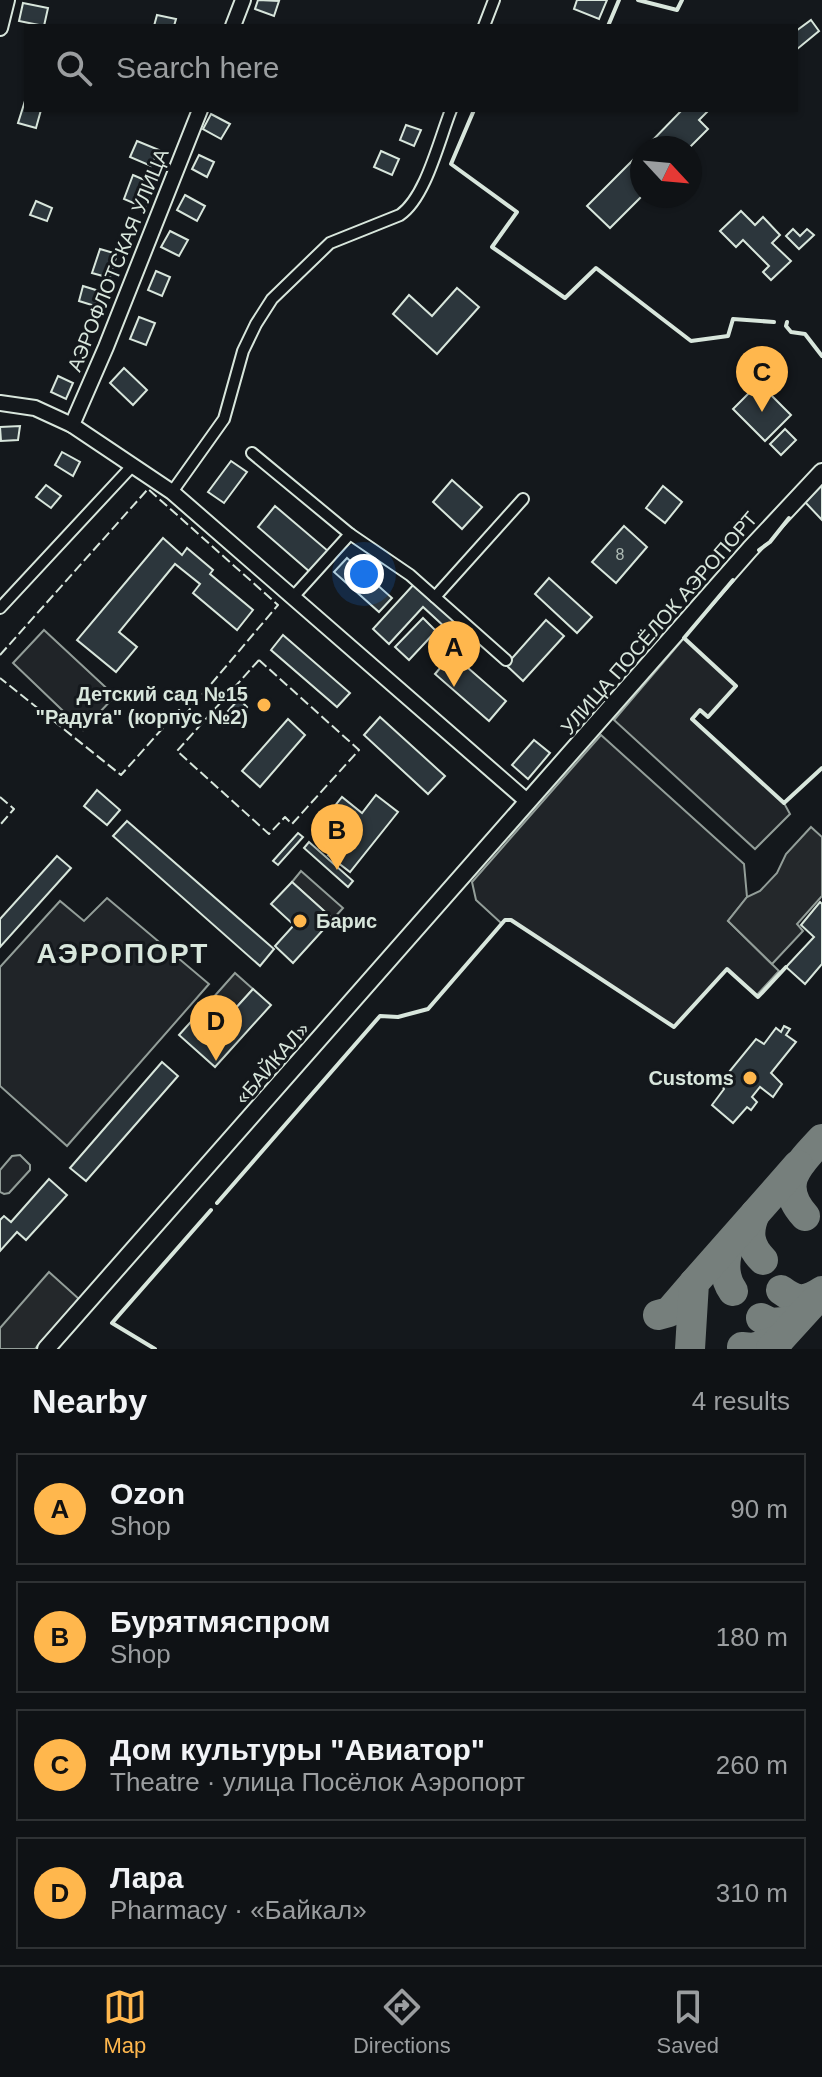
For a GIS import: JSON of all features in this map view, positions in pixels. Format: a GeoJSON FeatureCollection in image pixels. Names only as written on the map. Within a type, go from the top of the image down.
{"type":"FeatureCollection","features":[{"type":"Feature","properties":{"kind":"highway","name":"УЛИЦА ПОСЁЛОК АЭРОПОРТ"},"geometry":{"type":"LineString","coordinates":[[528,802],[750,549],[822,472]]}},
{"type":"Feature","properties":{"kind":"highway","name":"«БАЙКАЛ»"},"geometry":{"type":"LineString","coordinates":[[46,1349],[528,802]]}},
{"type":"Feature","properties":{"kind":"main road"},"geometry":{"type":"LineString","coordinates":[[0,28],[7,0]]}},
{"type":"Feature","properties":{"kind":"main road"},"geometry":{"type":"LineString","coordinates":[[234,24],[243,0]]}},
{"type":"Feature","properties":{"kind":"main road","name":"АЭРОФЛОТСКАЯ УЛИЦА"},"geometry":{"type":"LineString","coordinates":[[72,425],[199,112]]}},
{"type":"Feature","properties":{"kind":"main road"},"geometry":{"type":"LineString","coordinates":[[0,403],[35,408],[72,425],[172,492],[528,802]]}},
{"type":"Feature","properties":{"kind":"street"},"geometry":{"type":"LineString","coordinates":[[485,24],[494,0]]}},
{"type":"Feature","properties":{"kind":"street"},"geometry":{"type":"LineString","coordinates":[[172,492],[224,419],[243,351],[272,299],[330,243],[409,209],[419,192],[450,112]]}},
{"type":"Feature","properties":{"kind":"street"},"geometry":{"type":"LineString","coordinates":[[252,453],[350,534],[410,575],[506,660]]}},
{"type":"Feature","properties":{"kind":"street"},"geometry":{"type":"LineString","coordinates":[[0,608],[133,465]]}},
{"type":"Feature","properties":{"kind":"street"},"geometry":{"type":"LineString","coordinates":[[435,597],[523,499]]}},
{"type":"Feature","properties":{"kind":"street"},"geometry":{"type":"LineString","coordinates":[[293,597],[350,534]]}},
{"type":"Feature","properties":{"kind":"shaded area"},"geometry":{"type":"Polygon","coordinates":[[[44,630],[115,696],[83,730],[13,663],[44,630]]]}},
{"type":"Feature","properties":{"kind":"shaded area"},"geometry":{"type":"Polygon","coordinates":[[[684,638],[736,686],[708,717],[700,710],[693,719],[784,803],[790,814],[755,849],[614,720],[684,638]]]}},
{"type":"Feature","properties":{"kind":"shaded area"},"geometry":{"type":"Polygon","coordinates":[[[601,735],[744,864],[747,897],[728,921],[779,971],[756,996],[727,969],[674,1027],[511,920],[501,923],[476,900],[472,882],[601,735]]]}},
{"type":"Feature","properties":{"kind":"shaded area"},"geometry":{"type":"Polygon","coordinates":[[[811,827],[822,837],[822,896],[797,924],[803,931],[772,964],[728,921],[747,897],[760,891],[777,873],[786,854],[811,827]]]}},
{"type":"Feature","properties":{"kind":"shaded area"},"geometry":{"type":"Polygon","coordinates":[[[301,871],[343,908],[333,919],[292,882],[301,871]]]}},
{"type":"Feature","properties":{"kind":"shaded area"},"geometry":{"type":"Polygon","coordinates":[[[107,898],[209,984],[67,1146],[0,1086],[0,967],[60,901],[84,921],[107,898]]]}},
{"type":"Feature","properties":{"kind":"shaded area"},"geometry":{"type":"Polygon","coordinates":[[[235,973],[253,989],[221,1024],[204,1008],[235,973]]]}},
{"type":"Feature","properties":{"kind":"shaded area"},"geometry":{"type":"Polygon","coordinates":[[[20,1155],[30,1165],[30,1170],[9,1193],[4,1194],[0,1192],[0,1170],[12,1156],[20,1155]]]}},
{"type":"Feature","properties":{"kind":"shaded area"},"geometry":{"type":"Polygon","coordinates":[[[49,1272],[79,1299],[35,1349],[0,1349],[0,1328],[49,1272]]]}},
{"type":"Feature","properties":{"kind":"building"},"geometry":{"type":"Polygon","coordinates":[[[258,0],[279,1],[274,16],[255,9],[258,0]]]}},
{"type":"Feature","properties":{"kind":"building"},"geometry":{"type":"Polygon","coordinates":[[[577,0],[607,0],[599,19],[574,9],[577,0]]]}},
{"type":"Feature","properties":{"kind":"building"},"geometry":{"type":"Polygon","coordinates":[[[23,3],[48,8],[44,24],[19,21],[23,3]]]}},
{"type":"Feature","properties":{"kind":"building"},"geometry":{"type":"Polygon","coordinates":[[[157,15],[176,19],[175,24],[155,24],[157,15]]]}},
{"type":"Feature","properties":{"kind":"building"},"geometry":{"type":"Polygon","coordinates":[[[811,20],[819,31],[798,48],[798,30],[811,20]]]}},
{"type":"Feature","properties":{"kind":"building"},"geometry":{"type":"Polygon","coordinates":[[[24,104],[24,112],[40,112],[36,128],[18,123],[24,104]]]}},
{"type":"Feature","properties":{"kind":"building"},"geometry":{"type":"Polygon","coordinates":[[[680,112],[707,112],[699,120],[708,129],[701,136],[657,136],[680,112]]]}},
{"type":"Feature","properties":{"kind":"building"},"geometry":{"type":"Polygon","coordinates":[[[211,114],[230,124],[221,139],[203,129],[211,114]]]}},
{"type":"Feature","properties":{"kind":"building"},"geometry":{"type":"Polygon","coordinates":[[[406,125],[421,130],[414,146],[400,140],[406,125]]]}},
{"type":"Feature","properties":{"kind":"building"},"geometry":{"type":"Polygon","coordinates":[[[137,141],[159,150],[151,166],[130,157],[137,141]]]}},
{"type":"Feature","properties":{"kind":"building"},"geometry":{"type":"Polygon","coordinates":[[[381,151],[399,159],[392,175],[374,167],[381,151]]]}},
{"type":"Feature","properties":{"kind":"building"},"geometry":{"type":"Polygon","coordinates":[[[199,155],[214,162],[207,177],[192,169],[199,155]]]}},
{"type":"Feature","properties":{"kind":"building"},"geometry":{"type":"Polygon","coordinates":[[[630,163],[630,208],[610,228],[587,206],[630,163]]]}},
{"type":"Feature","properties":{"kind":"building"},"geometry":{"type":"Polygon","coordinates":[[[133,175],[154,184],[145,208],[124,199],[133,175]]]}},
{"type":"Feature","properties":{"kind":"building"},"geometry":{"type":"Polygon","coordinates":[[[185,195],[205,206],[197,221],[177,210],[185,195]]]}},
{"type":"Feature","properties":{"kind":"building"},"geometry":{"type":"Polygon","coordinates":[[[36,201],[52,208],[47,221],[30,215],[36,201]]]}},
{"type":"Feature","properties":{"kind":"building"},"geometry":{"type":"Polygon","coordinates":[[[741,211],[755,225],[763,217],[780,235],[772,243],[791,261],[771,280],[763,272],[769,266],[743,240],[736,247],[720,231],[741,211]]]}},
{"type":"Feature","properties":{"kind":"building"},"geometry":{"type":"Polygon","coordinates":[[[793,229],[800,236],[807,229],[814,235],[799,249],[786,236],[793,229]]]}},
{"type":"Feature","properties":{"kind":"building"},"geometry":{"type":"Polygon","coordinates":[[[170,231],[188,240],[179,256],[161,247],[170,231]]]}},
{"type":"Feature","properties":{"kind":"building"},"geometry":{"type":"Polygon","coordinates":[[[100,249],[117,254],[110,278],[92,273],[100,249]]]}},
{"type":"Feature","properties":{"kind":"building"},"geometry":{"type":"Polygon","coordinates":[[[156,271],[170,277],[162,296],[148,290],[156,271]]]}},
{"type":"Feature","properties":{"kind":"building"},"geometry":{"type":"Polygon","coordinates":[[[83,286],[99,291],[95,306],[79,301],[83,286]]]}},
{"type":"Feature","properties":{"kind":"building"},"geometry":{"type":"Polygon","coordinates":[[[457,288],[479,307],[437,354],[393,314],[409,295],[432,316],[457,288]]]}},
{"type":"Feature","properties":{"kind":"building"},"geometry":{"type":"Polygon","coordinates":[[[139,317],[155,323],[146,345],[130,339],[139,317]]]}},
{"type":"Feature","properties":{"kind":"building"},"geometry":{"type":"Polygon","coordinates":[[[124,368],[147,390],[133,405],[110,383],[124,368]]]}},
{"type":"Feature","properties":{"kind":"building"},"geometry":{"type":"Polygon","coordinates":[[[58,376],[73,383],[66,399],[51,392],[58,376]]]}},
{"type":"Feature","properties":{"kind":"building"},"geometry":{"type":"Polygon","coordinates":[[[759,383],[791,415],[765,441],[733,409],[759,383]]]}},
{"type":"Feature","properties":{"kind":"building"},"geometry":{"type":"Polygon","coordinates":[[[20,426],[18,440],[1,441],[0,427],[20,426]]]}},
{"type":"Feature","properties":{"kind":"building"},"geometry":{"type":"Polygon","coordinates":[[[785,429],[796,440],[781,455],[770,444],[785,429]]]}},
{"type":"Feature","properties":{"kind":"building"},"geometry":{"type":"Polygon","coordinates":[[[62,452],[80,462],[73,476],[55,465],[62,452]]]}},
{"type":"Feature","properties":{"kind":"building"},"geometry":{"type":"Polygon","coordinates":[[[231,461],[247,472],[224,503],[208,492],[231,461]]]}},
{"type":"Feature","properties":{"kind":"building"},"geometry":{"type":"Polygon","coordinates":[[[452,480],[482,507],[462,529],[433,502],[452,480]]]}},
{"type":"Feature","properties":{"kind":"building"},"geometry":{"type":"Polygon","coordinates":[[[46,485],[61,496],[51,508],[36,497],[46,485]]]}},
{"type":"Feature","properties":{"kind":"building"},"geometry":{"type":"Polygon","coordinates":[[[663,486],[682,502],[665,523],[646,508],[663,486]]]}},
{"type":"Feature","properties":{"kind":"building"},"geometry":{"type":"Polygon","coordinates":[[[822,487],[822,520],[805,502],[822,487]]]}},
{"type":"Feature","properties":{"kind":"building"},"geometry":{"type":"Polygon","coordinates":[[[275,506],[328,551],[310,572],[258,527],[275,506]]]}},
{"type":"Feature","properties":{"kind":"building"},"geometry":{"type":"Polygon","coordinates":[[[624,526],[647,547],[616,583],[592,562],[624,526]]]}},
{"type":"Feature","properties":{"kind":"building"},"geometry":{"type":"Polygon","coordinates":[[[163,538],[182,555],[187,548],[213,570],[210,574],[253,610],[237,630],[193,593],[200,584],[175,564],[119,632],[137,647],[116,672],[77,640],[163,538]]]}},
{"type":"Feature","properties":{"kind":"building"},"geometry":{"type":"Polygon","coordinates":[[[347,558],[392,598],[379,612],[334,572],[347,558]]]}},
{"type":"Feature","properties":{"kind":"building"},"geometry":{"type":"Polygon","coordinates":[[[549,578],[592,617],[577,633],[535,594],[549,578]]]}},
{"type":"Feature","properties":{"kind":"building"},"geometry":{"type":"Polygon","coordinates":[[[415,583],[455,620],[447,629],[423,607],[389,644],[373,629],[415,583]]]}},
{"type":"Feature","properties":{"kind":"building"},"geometry":{"type":"Polygon","coordinates":[[[423,618],[436,631],[409,660],[395,647],[423,618]]]}},
{"type":"Feature","properties":{"kind":"building"},"geometry":{"type":"Polygon","coordinates":[[[546,620],[564,636],[523,681],[506,665],[546,620]]]}},
{"type":"Feature","properties":{"kind":"building"},"geometry":{"type":"Polygon","coordinates":[[[283,635],[350,693],[337,707],[271,650],[283,635]]]}},
{"type":"Feature","properties":{"kind":"building"},"geometry":{"type":"Polygon","coordinates":[[[452,654],[506,701],[489,721],[435,674],[452,654]]]}},
{"type":"Feature","properties":{"kind":"building"},"geometry":{"type":"Polygon","coordinates":[[[239,699],[247,707],[237,719],[228,711],[239,699]]]}},
{"type":"Feature","properties":{"kind":"building"},"geometry":{"type":"Polygon","coordinates":[[[380,717],[445,776],[428,794],[364,735],[380,717]]]}},
{"type":"Feature","properties":{"kind":"building"},"geometry":{"type":"Polygon","coordinates":[[[288,719],[305,735],[260,787],[242,771],[288,719]]]}},
{"type":"Feature","properties":{"kind":"building"},"geometry":{"type":"Polygon","coordinates":[[[534,740],[550,753],[528,779],[512,765],[534,740]]]}},
{"type":"Feature","properties":{"kind":"building"},"geometry":{"type":"Polygon","coordinates":[[[97,790],[120,810],[107,825],[84,806],[97,790]]]}},
{"type":"Feature","properties":{"kind":"building"},"geometry":{"type":"Polygon","coordinates":[[[376,795],[398,812],[350,872],[328,855],[346,833],[326,817],[342,797],[362,813],[376,795]]]}},
{"type":"Feature","properties":{"kind":"building"},"geometry":{"type":"Polygon","coordinates":[[[127,821],[274,949],[260,966],[113,836],[127,821]]]}},
{"type":"Feature","properties":{"kind":"building"},"geometry":{"type":"Polygon","coordinates":[[[298,833],[303,837],[278,865],[273,861],[298,833]]]}},
{"type":"Feature","properties":{"kind":"building"},"geometry":{"type":"Polygon","coordinates":[[[309,842],[353,881],[348,887],[304,848],[309,842]]]}},
{"type":"Feature","properties":{"kind":"building"},"geometry":{"type":"Polygon","coordinates":[[[57,856],[71,868],[0,947],[0,919],[57,856]]]}},
{"type":"Feature","properties":{"kind":"building"},"geometry":{"type":"Polygon","coordinates":[[[292,882],[333,919],[293,963],[275,946],[294,925],[271,904],[292,882]]]}},
{"type":"Feature","properties":{"kind":"building"},"geometry":{"type":"Polygon","coordinates":[[[820,902],[822,964],[805,984],[786,967],[814,937],[801,925],[820,902]]]}},
{"type":"Feature","properties":{"kind":"building"},"geometry":{"type":"Polygon","coordinates":[[[253,989],[271,1005],[215,1067],[179,1035],[197,1015],[215,1031],[253,989]]]}},
{"type":"Feature","properties":{"kind":"building","name":"Customs"},"geometry":{"type":"Polygon","coordinates":[[[784,1026],[790,1029],[786,1035],[796,1042],[771,1073],[782,1084],[773,1097],[760,1087],[752,1097],[757,1102],[751,1110],[747,1107],[733,1123],[712,1105],[724,1089],[720,1083],[756,1039],[764,1044],[776,1028],[781,1032],[784,1026]]]}},
{"type":"Feature","properties":{"kind":"building"},"geometry":{"type":"Polygon","coordinates":[[[162,1062],[178,1076],[86,1181],[70,1168],[162,1062]]]}},
{"type":"Feature","properties":{"kind":"building"},"geometry":{"type":"Polygon","coordinates":[[[49,1179],[67,1195],[26,1240],[17,1232],[0,1251],[0,1220],[4,1216],[11,1222],[49,1179]]]}},
{"type":"Feature","properties":{"kind":"taxiway"},"geometry":{"type":"LineString","coordinates":[[805,1216],[796,1205],[792,1184],[799,1166],[822,1139]]}},
{"type":"Feature","properties":{"kind":"taxiway"},"geometry":{"type":"LineString","coordinates":[[690,1349],[694,1283],[798,1165]]}},
{"type":"Feature","properties":{"kind":"taxiway"},"geometry":{"type":"LineString","coordinates":[[755,1214],[751,1238],[763,1260]]}},
{"type":"Feature","properties":{"kind":"taxiway"},"geometry":{"type":"LineString","coordinates":[[730,1243],[726,1268],[727,1280],[733,1291]]}},
{"type":"Feature","properties":{"kind":"taxiway"},"geometry":{"type":"LineString","coordinates":[[658,1315],[669,1312],[694,1283]]}},
{"type":"Feature","properties":{"kind":"taxiway"},"geometry":{"type":"LineString","coordinates":[[781,1290],[801,1299],[822,1291]]}},
{"type":"Feature","properties":{"kind":"taxiway"},"geometry":{"type":"LineString","coordinates":[[771,1349],[822,1293]]}},
{"type":"Feature","properties":{"kind":"taxiway"},"geometry":{"type":"LineString","coordinates":[[761,1318],[771,1323],[796,1321]]}},
{"type":"Feature","properties":{"kind":"taxiway"},"geometry":{"type":"LineString","coordinates":[[742,1347],[753,1348],[779,1340]]}},
{"type":"Feature","properties":{"kind":"fence"},"geometry":{"type":"LineString","coordinates":[[0,655],[148,489],[278,605],[184,716],[179,710],[121,775],[0,678]]}},
{"type":"Feature","properties":{"kind":"fence"},"geometry":{"type":"LineString","coordinates":[[259,660],[359,750],[292,824],[285,817],[269,834],[177,751],[259,660]]}},
{"type":"Feature","properties":{"kind":"fence"},"geometry":{"type":"LineString","coordinates":[[0,797],[14,809],[0,825]]}},
{"type":"Feature","properties":{"kind":"wall"},"geometry":{"type":"LineString","coordinates":[[609,24],[619,0]]}},
{"type":"Feature","properties":{"kind":"wall"},"geometry":{"type":"LineString","coordinates":[[638,0],[677,10],[682,0]]}},
{"type":"Feature","properties":{"kind":"wall"},"geometry":{"type":"LineString","coordinates":[[473,112],[451,164],[517,212],[492,247],[565,298],[596,268],[691,341],[728,336],[733,319],[774,322]]}},
{"type":"Feature","properties":{"kind":"wall"},"geometry":{"type":"LineString","coordinates":[[787,322],[786,326],[791,332],[805,334],[822,356]]}},
{"type":"Feature","properties":{"kind":"wall"},"geometry":{"type":"LineString","coordinates":[[759,550],[770,542],[789,518]]}},
{"type":"Feature","properties":{"kind":"wall"},"geometry":{"type":"LineString","coordinates":[[733,580],[684,638],[736,686],[708,717],[700,710],[692,719],[784,803],[822,768]]}},
{"type":"Feature","properties":{"kind":"wall"},"geometry":{"type":"LineString","coordinates":[[217,1203],[380,1016],[398,1017],[428,1009],[505,920],[511,920],[674,1027],[727,969],[758,997],[786,967]]}},
{"type":"Feature","properties":{"kind":"wall"},"geometry":{"type":"LineString","coordinates":[[155,1349],[112,1323],[211,1210]]}},
{"type":"Feature","properties":{"kind":"place","name":"Дом культуры \"Авиатор\""},"geometry":{"type":"Point","coordinates":[762,412]}},
{"type":"Feature","properties":{"kind":"place","name":"Ozon"},"geometry":{"type":"Point","coordinates":[454,687]}},
{"type":"Feature","properties":{"kind":"place","name":"Детский сад №15 \"Радуга\" (корпус №2)"},"geometry":{"type":"Point","coordinates":[264,705]}},
{"type":"Feature","properties":{"kind":"place","name":"Бурятмяспром"},"geometry":{"type":"Point","coordinates":[337,870]}},
{"type":"Feature","properties":{"kind":"place","name":"Барис"},"geometry":{"type":"Point","coordinates":[300,921]}},
{"type":"Feature","properties":{"kind":"place","name":"Лара"},"geometry":{"type":"Point","coordinates":[216,1061]}},
{"type":"Feature","properties":{"kind":"place","name":"Customs"},"geometry":{"type":"Point","coordinates":[750,1078]}},
{"type":"Feature","properties":{"kind":"district","name":"АЭРОПОРТ"},"geometry":{"type":"Point","coordinates":[123,953]}}]}
